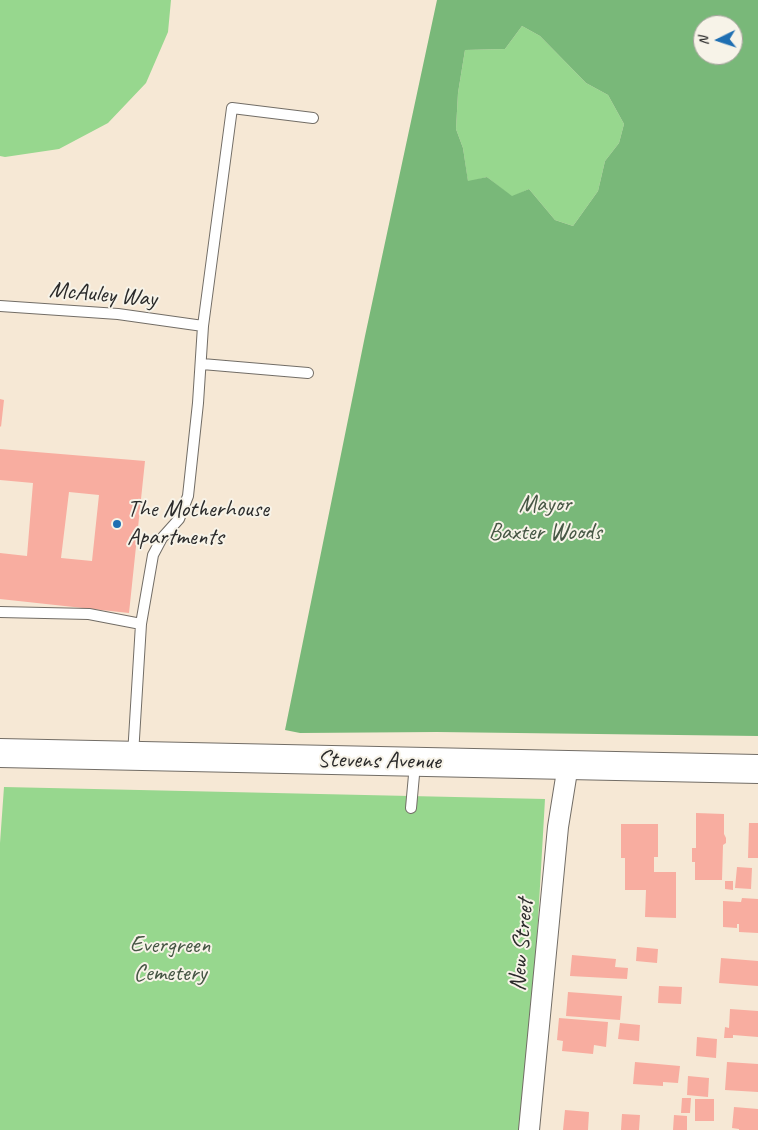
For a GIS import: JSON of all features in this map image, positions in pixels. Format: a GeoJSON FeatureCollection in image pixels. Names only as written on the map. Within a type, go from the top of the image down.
{"type":"FeatureCollection","features":[{"type":"Feature","properties":{"kind":"main road","name":"Stevens Avenue"},"geometry":{"type":"LineString","coordinates":[[0,753],[758,769]]}},
{"type":"Feature","properties":{"kind":"street","name":"New Street"},"geometry":{"type":"LineString","coordinates":[[529,1130],[558,827],[568,765]]}},
{"type":"Feature","properties":{"kind":"lane"},"geometry":{"type":"LineString","coordinates":[[133,756],[141,624],[152,555],[162,538],[179,519],[188,496],[202,364],[203,326],[232,108],[313,118]]}},
{"type":"Feature","properties":{"kind":"lane","name":"McAuley Way"},"geometry":{"type":"LineString","coordinates":[[0,306],[118,314],[203,326]]}},
{"type":"Feature","properties":{"kind":"lane"},"geometry":{"type":"LineString","coordinates":[[202,364],[308,373]]}},
{"type":"Feature","properties":{"kind":"lane"},"geometry":{"type":"LineString","coordinates":[[0,612],[89,614],[141,624]]}},
{"type":"Feature","properties":{"kind":"lane"},"geometry":{"type":"LineString","coordinates":[[411,808],[415,762]]}},
{"type":"Feature","properties":{"kind":"green space"},"geometry":{"type":"Polygon","coordinates":[[[0,0],[171,0],[168,32],[146,83],[108,123],[59,149],[5,157],[0,156],[0,0]]]}},
{"type":"Feature","properties":{"kind":"green space","name":"Mayor Baxter Woods"},"geometry":{"type":"Polygon","coordinates":[[[437,0],[758,0],[758,736],[437,732],[300,733],[285,730],[365,336],[437,0]],[[522,26],[505,49],[465,50],[458,93],[456,129],[463,148],[468,181],[487,177],[512,196],[529,189],[555,220],[573,226],[598,191],[605,161],[619,143],[624,124],[608,95],[586,83],[540,36],[522,26]]]}},
{"type":"Feature","properties":{"kind":"green space"},"geometry":{"type":"Polygon","coordinates":[[[522,26],[540,36],[586,83],[608,95],[624,124],[619,143],[605,161],[598,191],[573,226],[555,220],[529,189],[512,197],[487,177],[468,182],[463,148],[456,129],[458,93],[465,50],[505,49],[522,26]]]}},
{"type":"Feature","properties":{"kind":"green space","name":"Evergreen Cemetery"},"geometry":{"type":"Polygon","coordinates":[[[4,787],[545,799],[526,1130],[0,1130],[0,843],[4,787]]]}},
{"type":"Feature","properties":{"kind":"building"},"geometry":{"type":"Polygon","coordinates":[[[0,399],[4,400],[1,427],[0,426],[0,399]]]}},
{"type":"Feature","properties":{"kind":"building","name":"The Motherhouse Apartments"},"geometry":{"type":"Polygon","coordinates":[[[0,449],[145,461],[129,613],[0,599],[0,553],[27,556],[33,483],[0,480],[0,449]],[[69,492],[61,558],[92,561],[99,495],[69,492]]]}},
{"type":"Feature","properties":{"kind":"building"},"geometry":{"type":"Polygon","coordinates":[[[696,813],[724,814],[726,843],[723,845],[722,880],[695,880],[695,862],[692,862],[692,848],[696,848],[696,813]]]}},
{"type":"Feature","properties":{"kind":"building"},"geometry":{"type":"Polygon","coordinates":[[[749,823],[758,823],[758,858],[748,858],[749,823]]]}},
{"type":"Feature","properties":{"kind":"building"},"geometry":{"type":"Polygon","coordinates":[[[621,824],[658,824],[658,857],[654,857],[654,872],[676,872],[676,918],[645,917],[646,890],[625,890],[625,858],[621,858],[621,824]]]}},
{"type":"Feature","properties":{"kind":"building"},"geometry":{"type":"Polygon","coordinates":[[[737,867],[752,868],[751,889],[735,888],[737,867]]]}},
{"type":"Feature","properties":{"kind":"building"},"geometry":{"type":"Polygon","coordinates":[[[725,881],[733,881],[733,890],[725,889],[725,881]]]}},
{"type":"Feature","properties":{"kind":"building"},"geometry":{"type":"Polygon","coordinates":[[[742,898],[758,899],[758,933],[739,932],[739,924],[737,924],[737,928],[723,927],[723,901],[741,902],[742,898]]]}},
{"type":"Feature","properties":{"kind":"building"},"geometry":{"type":"Polygon","coordinates":[[[637,947],[658,949],[657,963],[636,961],[637,947]]]}},
{"type":"Feature","properties":{"kind":"building"},"geometry":{"type":"Polygon","coordinates":[[[572,955],[616,959],[615,967],[628,968],[627,979],[570,976],[572,955]]]}},
{"type":"Feature","properties":{"kind":"building"},"geometry":{"type":"Polygon","coordinates":[[[721,958],[758,961],[758,986],[719,983],[721,958]]]}},
{"type":"Feature","properties":{"kind":"building"},"geometry":{"type":"Polygon","coordinates":[[[659,986],[682,987],[681,1004],[658,1003],[659,986]]]}},
{"type":"Feature","properties":{"kind":"building"},"geometry":{"type":"Polygon","coordinates":[[[568,992],[622,996],[620,1020],[566,1016],[568,992]]]}},
{"type":"Feature","properties":{"kind":"building"},"geometry":{"type":"Polygon","coordinates":[[[730,1009],[758,1011],[758,1037],[733,1035],[733,1038],[724,1038],[725,1027],[729,1028],[730,1009]]]}},
{"type":"Feature","properties":{"kind":"building"},"geometry":{"type":"Polygon","coordinates":[[[559,1018],[608,1022],[606,1047],[594,1045],[593,1054],[562,1051],[563,1041],[557,1040],[559,1018]]]}},
{"type":"Feature","properties":{"kind":"building"},"geometry":{"type":"Polygon","coordinates":[[[620,1023],[640,1025],[639,1041],[618,1039],[620,1023]]]}},
{"type":"Feature","properties":{"kind":"building"},"geometry":{"type":"Polygon","coordinates":[[[697,1037],[717,1039],[716,1058],[696,1056],[697,1037]]]}},
{"type":"Feature","properties":{"kind":"building"},"geometry":{"type":"Polygon","coordinates":[[[635,1062],[680,1066],[678,1083],[663,1082],[663,1086],[633,1084],[635,1062]]]}},
{"type":"Feature","properties":{"kind":"building"},"geometry":{"type":"Polygon","coordinates":[[[727,1062],[758,1064],[758,1092],[725,1090],[727,1062]]]}},
{"type":"Feature","properties":{"kind":"building"},"geometry":{"type":"Polygon","coordinates":[[[688,1076],[709,1078],[708,1097],[687,1095],[688,1076]]]}},
{"type":"Feature","properties":{"kind":"building"},"geometry":{"type":"Polygon","coordinates":[[[682,1098],[691,1098],[690,1113],[681,1113],[682,1098]]]}},
{"type":"Feature","properties":{"kind":"building"},"geometry":{"type":"Polygon","coordinates":[[[695,1099],[714,1099],[714,1121],[695,1121],[695,1099]]]}},
{"type":"Feature","properties":{"kind":"building"},"geometry":{"type":"Polygon","coordinates":[[[734,1107],[758,1109],[758,1130],[732,1128],[734,1107]]]}},
{"type":"Feature","properties":{"kind":"building"},"geometry":{"type":"Polygon","coordinates":[[[565,1110],[589,1112],[588,1130],[563,1130],[565,1110]]]}},
{"type":"Feature","properties":{"kind":"building"},"geometry":{"type":"Polygon","coordinates":[[[622,1114],[640,1115],[639,1130],[621,1130],[622,1114]]]}},
{"type":"Feature","properties":{"kind":"building"},"geometry":{"type":"Polygon","coordinates":[[[674,1115],[687,1116],[687,1130],[673,1130],[674,1115]]]}},
{"type":"Feature","properties":{"kind":"place","name":"The Motherhouse Apartments"},"geometry":{"type":"Point","coordinates":[117,524]}}]}
